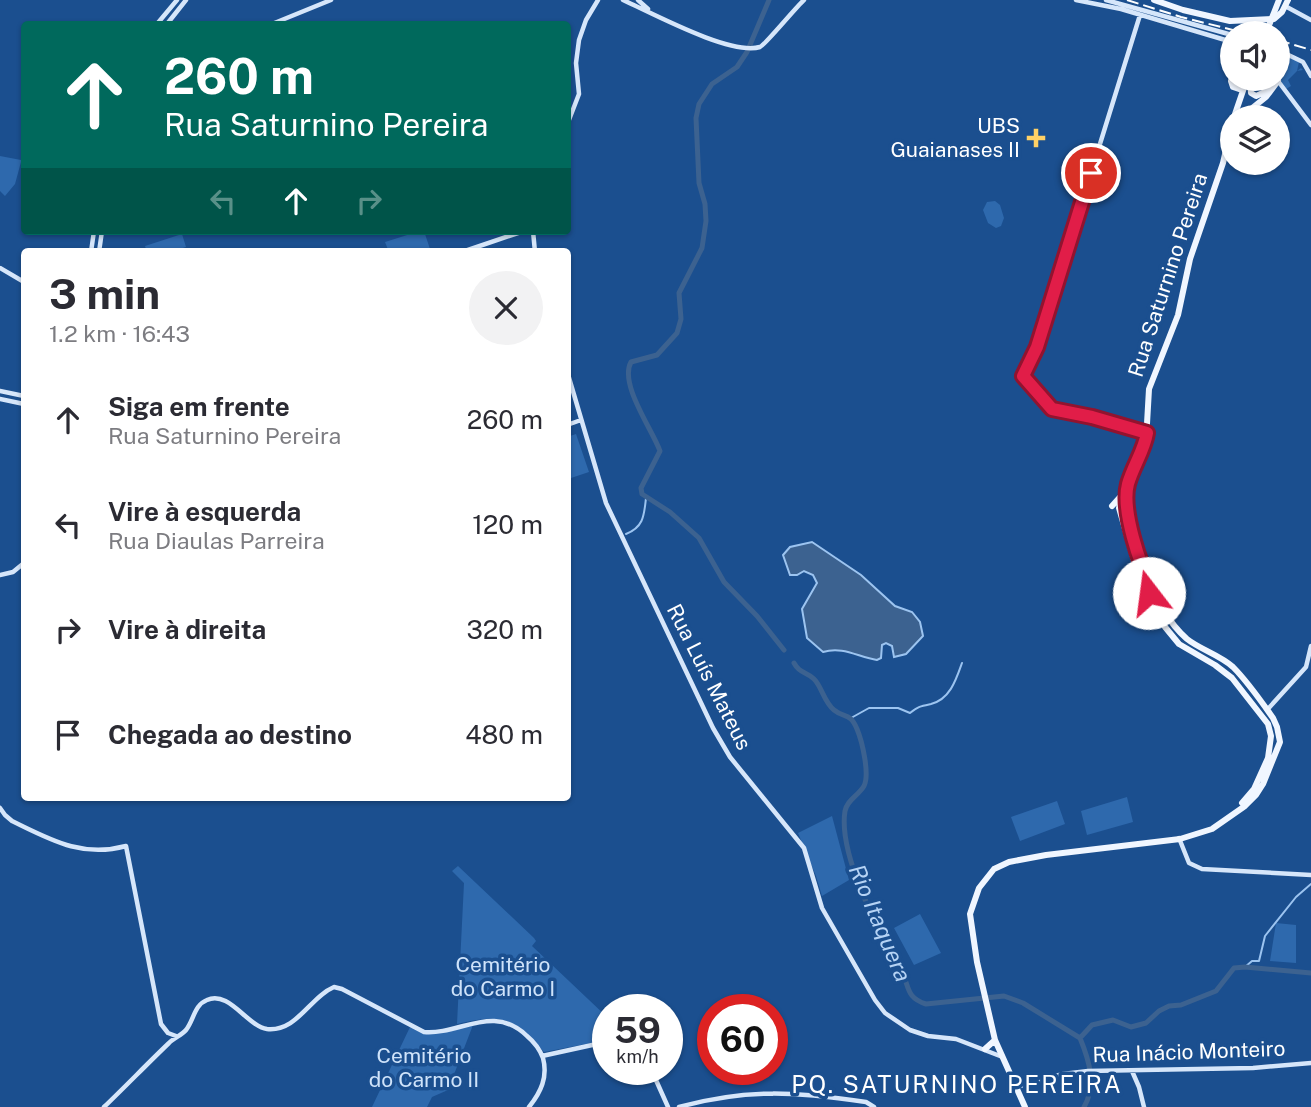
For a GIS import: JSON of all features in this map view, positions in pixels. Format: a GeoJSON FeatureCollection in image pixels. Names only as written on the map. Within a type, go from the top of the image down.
{"type":"FeatureCollection","features":[{"type":"Feature","properties":{"kind":"main road"},"geometry":{"type":"LineString","coordinates":[[160,21],[177,0]]}},
{"type":"Feature","properties":{"kind":"main road"},"geometry":{"type":"LineString","coordinates":[[169,21],[186,0]]}},
{"type":"Feature","properties":{"kind":"main road"},"geometry":{"type":"LineString","coordinates":[[279,21],[331,0]]}},
{"type":"Feature","properties":{"kind":"main road"},"geometry":{"type":"LineString","coordinates":[[571,115],[579,94],[576,62],[579,40],[586,20],[598,0]]}},
{"type":"Feature","properties":{"kind":"main road"},"geometry":{"type":"LineString","coordinates":[[626,1],[639,0],[653,13]]}},
{"type":"Feature","properties":{"kind":"main road"},"geometry":{"type":"LineString","coordinates":[[626,1],[722,44],[759,47],[765,44],[804,0]]}},
{"type":"Feature","properties":{"kind":"main road"},"geometry":{"type":"LineString","coordinates":[[1076,0],[1220,38]]}},
{"type":"Feature","properties":{"kind":"main road"},"geometry":{"type":"LineString","coordinates":[[1106,0],[1220,32]]}},
{"type":"Feature","properties":{"kind":"main road"},"geometry":{"type":"LineString","coordinates":[[1154,0],[1226,21],[1275,19],[1287,3],[1311,20]]}},
{"type":"Feature","properties":{"kind":"main road"},"geometry":{"type":"LineString","coordinates":[[1269,21],[1278,0]]}},
{"type":"Feature","properties":{"kind":"main road"},"geometry":{"type":"LineString","coordinates":[[1140,15],[1037,347],[1023,376],[1052,409],[1147,433]]}},
{"type":"Feature","properties":{"kind":"main road"},"geometry":{"type":"LineString","coordinates":[[1290,56],[1303,62],[1311,76]]}},
{"type":"Feature","properties":{"kind":"main road"},"geometry":{"type":"LineString","coordinates":[[1251,91],[1256,96],[1266,91]]}},
{"type":"Feature","properties":{"kind":"main road"},"geometry":{"type":"LineString","coordinates":[[1255,105],[1269,91]]}},
{"type":"Feature","properties":{"kind":"main road"},"geometry":{"type":"LineString","coordinates":[[1285,91],[1311,125]]}},
{"type":"Feature","properties":{"kind":"main road","name":"Rua Saturnino Pereira"},"geometry":{"type":"LineString","coordinates":[[1116,505],[1147,433],[1149,388],[1176,319],[1190,258],[1220,171]]}},
{"type":"Feature","properties":{"kind":"main road"},"geometry":{"type":"LineString","coordinates":[[474,248],[512,235]]}},
{"type":"Feature","properties":{"kind":"main road"},"geometry":{"type":"LineString","coordinates":[[0,268],[21,280]]}},
{"type":"Feature","properties":{"kind":"main road","name":"Rua Luís Mateus"},"geometry":{"type":"LineString","coordinates":[[571,385],[609,508],[713,728],[730,757],[804,848],[822,908],[875,1000],[885,1013],[910,1030],[928,1036],[954,1038],[1000,1056]]}},
{"type":"Feature","properties":{"kind":"main road"},"geometry":{"type":"LineString","coordinates":[[0,391],[21,395]]}},
{"type":"Feature","properties":{"kind":"main road"},"geometry":{"type":"LineString","coordinates":[[0,398],[21,403]]}},
{"type":"Feature","properties":{"kind":"main road"},"geometry":{"type":"LineString","coordinates":[[571,424],[581,420]]}},
{"type":"Feature","properties":{"kind":"main road"},"geometry":{"type":"LineString","coordinates":[[1128,482],[1128,511],[1150,604],[1180,644],[1232,678],[1268,724],[1271,743],[1259,780],[1245,800],[1204,829],[1177,839]]}},
{"type":"Feature","properties":{"kind":"main road"},"geometry":{"type":"LineString","coordinates":[[1116,505],[1128,511]]}},
{"type":"Feature","properties":{"kind":"main road"},"geometry":{"type":"LineString","coordinates":[[1025,1107],[1000,1056],[984,997],[970,914],[979,888],[994,869],[1009,862],[1037,856],[1177,839],[1212,829],[1245,806],[1260,790],[1280,742],[1278,727],[1267,709],[1232,666],[1186,638],[1148,590],[1116,505]]}},
{"type":"Feature","properties":{"kind":"main road"},"geometry":{"type":"LineString","coordinates":[[0,575],[13,572],[21,565]]}},
{"type":"Feature","properties":{"kind":"main road"},"geometry":{"type":"LineString","coordinates":[[1150,604],[1155,602],[1163,609]]}},
{"type":"Feature","properties":{"kind":"main road"},"geometry":{"type":"LineString","coordinates":[[1267,709],[1306,667],[1311,646]]}},
{"type":"Feature","properties":{"kind":"main road"},"geometry":{"type":"LineString","coordinates":[[1204,659],[1232,666]]}},
{"type":"Feature","properties":{"kind":"main road"},"geometry":{"type":"LineString","coordinates":[[0,808],[12,821],[76,849],[94,852],[126,846],[161,1024],[167,1033],[177,1036]]}},
{"type":"Feature","properties":{"kind":"main road"},"geometry":{"type":"LineString","coordinates":[[1177,839],[1189,863],[1202,869],[1311,875]]}},
{"type":"Feature","properties":{"kind":"main road"},"geometry":{"type":"LineString","coordinates":[[104,1107],[187,1028],[199,1005],[210,998],[225,1002],[260,1027],[270,1029],[289,1024],[324,992],[337,988],[424,1031],[433,1032],[485,1021],[504,1023],[521,1030],[542,1056],[544,1083],[529,1107]]}},
{"type":"Feature","properties":{"kind":"main road"},"geometry":{"type":"LineString","coordinates":[[985,1049],[995,1040]]}},
{"type":"Feature","properties":{"kind":"main road"},"geometry":{"type":"LineString","coordinates":[[542,1056],[592,1047]]}},
{"type":"Feature","properties":{"kind":"main road","name":"Rua Inácio Monteiro"},"geometry":{"type":"LineString","coordinates":[[1016,1087],[1063,1074],[1091,1071],[1253,1068],[1311,1063]]}},
{"type":"Feature","properties":{"kind":"main road"},"geometry":{"type":"LineString","coordinates":[[1132,1071],[1144,1107]]}},
{"type":"Feature","properties":{"kind":"main road"},"geometry":{"type":"LineString","coordinates":[[1021,1096],[1028,1084]]}},
{"type":"Feature","properties":{"kind":"main road"},"geometry":{"type":"LineString","coordinates":[[658,1085],[668,1107]]}},
{"type":"Feature","properties":{"kind":"main road"},"geometry":{"type":"LineString","coordinates":[[679,1107],[717,1098],[779,1092],[866,1102],[874,1107]]}},
{"type":"Feature","properties":{"kind":"green space"},"geometry":{"type":"Polygon","coordinates":[[[1290,58],[1299,62],[1297,71],[1290,78],[1290,58]]]}},
{"type":"Feature","properties":{"kind":"green space"},"geometry":{"type":"Polygon","coordinates":[[[0,156],[21,160],[15,184],[5,196],[0,191],[0,156]]]}},
{"type":"Feature","properties":{"kind":"green space"},"geometry":{"type":"Polygon","coordinates":[[[995,201],[1000,205],[1004,218],[1001,226],[996,228],[988,223],[983,210],[987,202],[995,201]]]}},
{"type":"Feature","properties":{"kind":"green space"},"geometry":{"type":"Polygon","coordinates":[[[182,235],[186,247],[146,248],[145,246],[182,235]]]}},
{"type":"Feature","properties":{"kind":"green space"},"geometry":{"type":"Polygon","coordinates":[[[407,235],[425,235],[430,248],[387,248],[385,242],[407,235]]]}},
{"type":"Feature","properties":{"kind":"green space"},"geometry":{"type":"Polygon","coordinates":[[[576,434],[589,472],[571,478],[571,436],[576,434]]]}},
{"type":"Feature","properties":{"kind":"green space"},"geometry":{"type":"Polygon","coordinates":[[[1127,797],[1133,822],[1087,835],[1081,811],[1127,797]]]}},
{"type":"Feature","properties":{"kind":"green space"},"geometry":{"type":"Polygon","coordinates":[[[1057,801],[1065,824],[1020,841],[1011,817],[1057,801]]]}},
{"type":"Feature","properties":{"kind":"green space"},"geometry":{"type":"Polygon","coordinates":[[[832,816],[849,880],[822,896],[798,833],[832,816]]]}},
{"type":"Feature","properties":{"kind":"green space","name":"Cemitério do Carmo I"},"geometry":{"type":"Polygon","coordinates":[[[458,866],[534,938],[536,941],[532,946],[592,1003],[592,1043],[544,1052],[516,1025],[507,1021],[486,1019],[457,1024],[464,883],[452,871],[458,866]]]}},
{"type":"Feature","properties":{"kind":"green space"},"geometry":{"type":"Polygon","coordinates":[[[920,914],[941,953],[914,965],[894,928],[920,914]]]}},
{"type":"Feature","properties":{"kind":"green space"},"geometry":{"type":"Polygon","coordinates":[[[1276,923],[1296,925],[1296,963],[1270,961],[1276,923]]]}},
{"type":"Feature","properties":{"kind":"green space","name":"Cemitério do Carmo II"},"geometry":{"type":"Polygon","coordinates":[[[473,1025],[448,1090],[432,1097],[427,1107],[372,1107],[410,1027],[428,1033],[473,1025]]]}},
{"type":"Feature","properties":{"kind":"shaded area"},"geometry":{"type":"Polygon","coordinates":[[[812,542],[861,575],[895,606],[912,612],[920,622],[923,636],[906,654],[894,657],[892,646],[886,643],[882,645],[881,658],[877,660],[844,651],[823,652],[807,638],[802,609],[817,583],[813,575],[804,571],[790,575],[783,555],[790,547],[812,542]]]}},
{"type":"Feature","properties":{"kind":"waterway"},"geometry":{"type":"LineString","coordinates":[[769,0],[747,52],[737,67],[712,84],[699,104],[696,118],[699,183],[706,221],[702,248],[679,293],[681,319],[677,333],[657,355],[631,362],[628,371],[633,394],[660,451],[641,488],[642,494],[670,512],[699,538],[724,582],[757,616],[784,650]]}},
{"type":"Feature","properties":{"kind":"waterway"},"geometry":{"type":"LineString","coordinates":[[626,534],[640,524],[646,498]]}},
{"type":"Feature","properties":{"kind":"waterway","name":"Rio Itaquera"},"geometry":{"type":"LineString","coordinates":[[794,663],[814,679],[831,707],[852,720],[859,734],[865,758],[866,781],[848,804],[844,828],[861,891],[910,993],[926,1004],[1004,996],[1023,1003],[1080,1038]]}},
{"type":"Feature","properties":{"kind":"waterway"},"geometry":{"type":"LineString","coordinates":[[851,718],[869,708],[898,708],[910,713],[938,702],[948,693],[962,663]]}},
{"type":"Feature","properties":{"kind":"waterway"},"geometry":{"type":"LineString","coordinates":[[1245,967],[1252,961],[1259,961],[1265,936],[1296,897],[1311,884]]}},
{"type":"Feature","properties":{"kind":"waterway"},"geometry":{"type":"LineString","coordinates":[[1080,1038],[1092,1025],[1113,1020],[1131,1027],[1146,1023],[1169,1006],[1181,1005],[1216,991],[1234,968],[1311,973]]}},
{"type":"Feature","properties":{"kind":"waterway"},"geometry":{"type":"LineString","coordinates":[[1080,1038],[1089,1064],[1091,1081],[1084,1107]]}},
{"type":"Feature","properties":{"kind":"railway"},"geometry":{"type":"LineString","coordinates":[[1127,0],[1220,27]]}},
{"type":"Feature","properties":{"kind":"railway"},"geometry":{"type":"LineString","coordinates":[[1290,44],[1311,50]]}},
{"type":"Feature","properties":{"kind":"place","name":"UBS Guaianases II"},"geometry":{"type":"Point","coordinates":[1036,138]}},
{"type":"Feature","properties":{"kind":"district","name":"PQ. SATURNINO PEREIRA"},"geometry":{"type":"Point","coordinates":[957,1085]}},
{"type":"Feature","properties":{"kind":"route"},"geometry":{"type":"LineString","coordinates":[[1091,173],[1037,347],[1023,376],[1052,409],[1147,433],[1128,482],[1126,496],[1140,560],[1152,589],[1149,593]]}}]}
